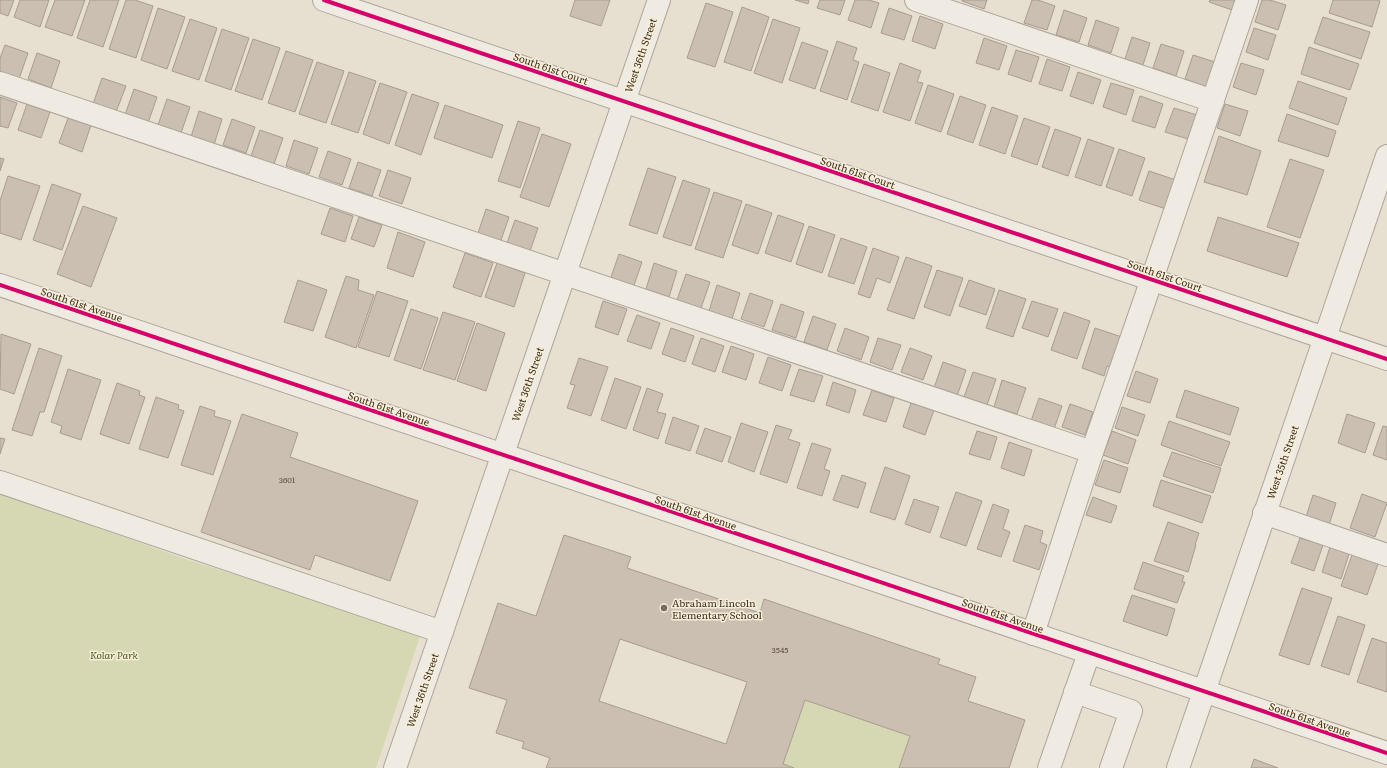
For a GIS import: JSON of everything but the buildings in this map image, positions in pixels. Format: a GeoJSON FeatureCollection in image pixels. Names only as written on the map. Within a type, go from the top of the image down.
{"type":"FeatureCollection","features":[{"type":"Feature","properties":{"kind":"street","name":"South 61st Court"},"geometry":{"type":"LineString","coordinates":[[324,0],[1387,359]]}},
{"type":"Feature","properties":{"kind":"street","name":"West 36th Street"},"geometry":{"type":"LineString","coordinates":[[395,768],[659,0]]}},
{"type":"Feature","properties":{"kind":"street"},"geometry":{"type":"LineString","coordinates":[[916,0],[1213,101]]}},
{"type":"Feature","properties":{"kind":"street"},"geometry":{"type":"LineString","coordinates":[[1033,634],[1092,452],[1247,0]]}},
{"type":"Feature","properties":{"kind":"street"},"geometry":{"type":"LineString","coordinates":[[0,83],[1092,452]]}},
{"type":"Feature","properties":{"kind":"street","name":"West 35th Street"},"geometry":{"type":"LineString","coordinates":[[1178,768],[1386,160]]}},
{"type":"Feature","properties":{"kind":"street","name":"South 61st Avenue"},"geometry":{"type":"LineString","coordinates":[[0,285],[1387,753]]}},
{"type":"Feature","properties":{"kind":"street"},"geometry":{"type":"LineString","coordinates":[[0,482],[442,632]]}},
{"type":"Feature","properties":{"kind":"street"},"geometry":{"type":"LineString","coordinates":[[1264,513],[1387,555]]}},
{"type":"Feature","properties":{"kind":"street"},"geometry":{"type":"LineString","coordinates":[[1049,768],[1088,653]]}},
{"type":"Feature","properties":{"kind":"street"},"geometry":{"type":"LineString","coordinates":[[1075,692],[1131,711],[1111,768]]}},
{"type":"Feature","properties":{"kind":"green space","name":"Kolar Park"},"geometry":{"type":"Polygon","coordinates":[[[0,493],[188,560],[421,633],[376,768],[0,768],[0,493]]]}},
{"type":"Feature","properties":{"kind":"green space"},"geometry":{"type":"Polygon","coordinates":[[[805,700],[910,736],[899,768],[794,768],[783,764],[805,700]]]}},
{"type":"Feature","properties":{"kind":"cycle path"},"geometry":{"type":"LineString","coordinates":[[324,0],[1387,359]]}},
{"type":"Feature","properties":{"kind":"cycle path"},"geometry":{"type":"LineString","coordinates":[[0,285],[1387,753]]}},
{"type":"Feature","properties":{"kind":"place","name":"Abraham Lincoln Elementary School"},"geometry":{"type":"Point","coordinates":[664,608]}}]}
